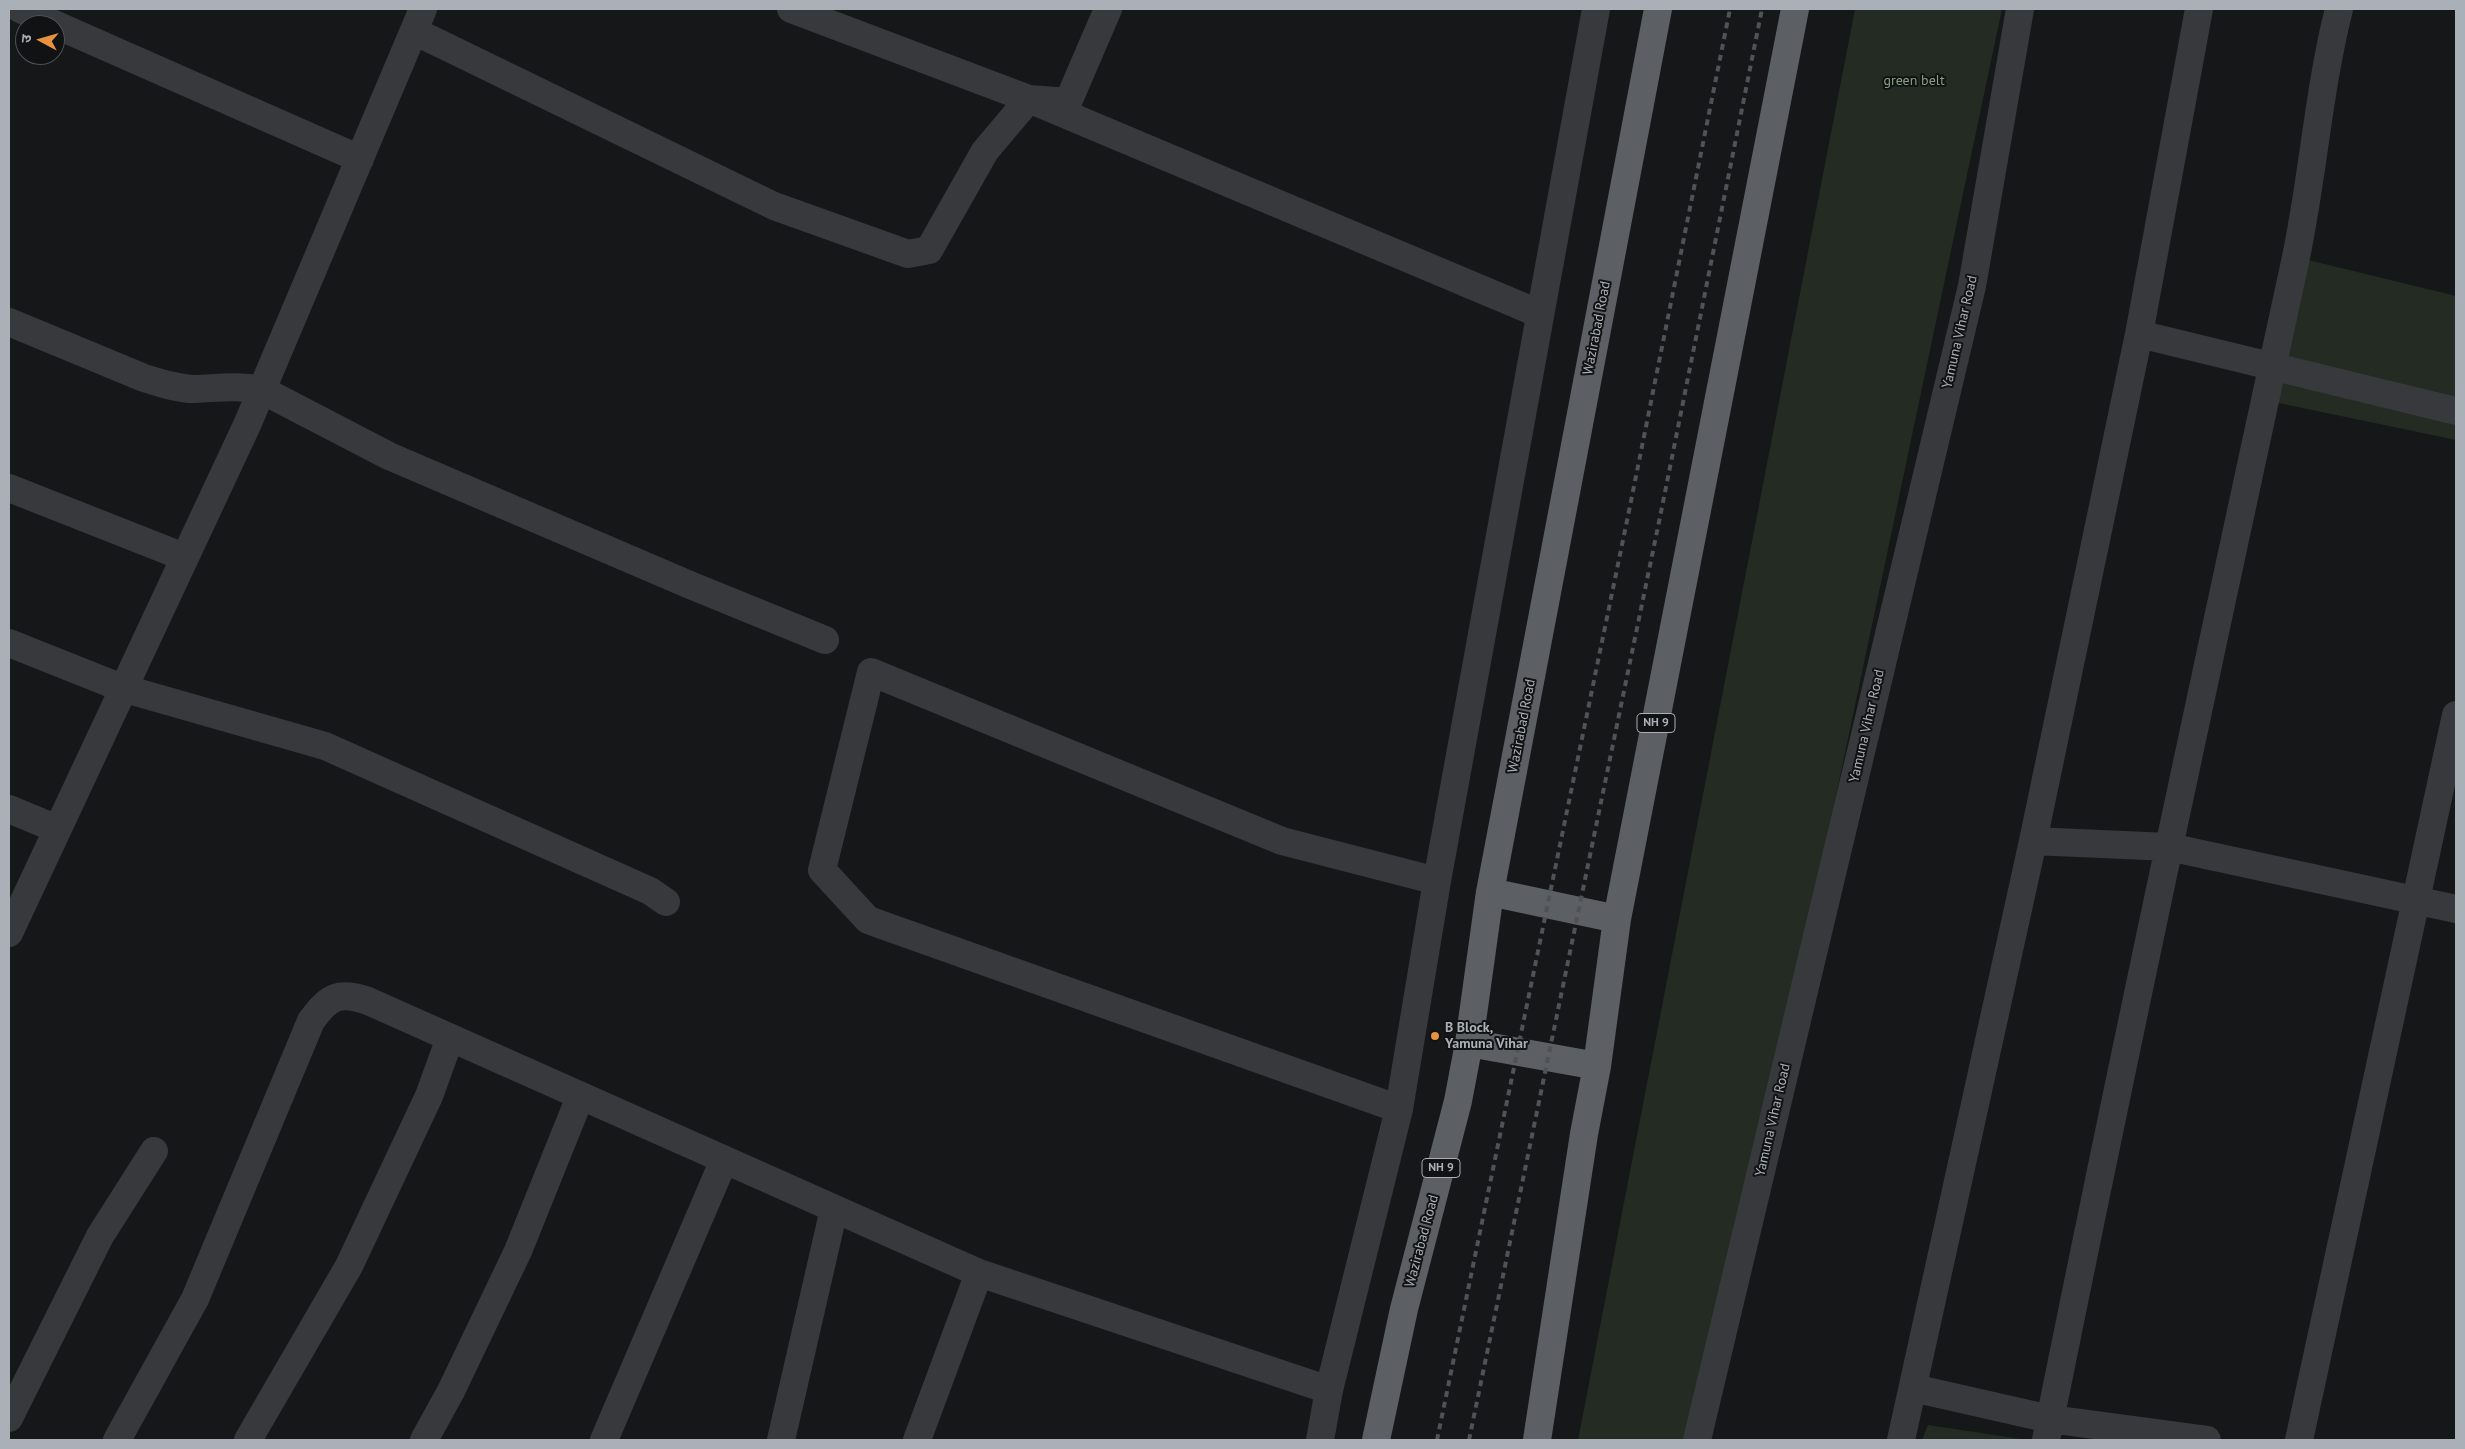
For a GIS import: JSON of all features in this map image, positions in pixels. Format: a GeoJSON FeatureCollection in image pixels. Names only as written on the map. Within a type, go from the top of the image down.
{"type":"FeatureCollection","features":[{"type":"Feature","properties":{"kind":"highway","name":"Wazirabad Road"},"geometry":{"type":"LineString","coordinates":[[1376,1440],[1404,1309],[1452,1128],[1469,1043],[1490,892],[1658,9]]}},
{"type":"Feature","properties":{"kind":"highway","name":"NH 9"},"geometry":{"type":"LineString","coordinates":[[1537,1440],[1584,1134],[1597,1066],[1618,919],[1795,9]]}},
{"type":"Feature","properties":{"kind":"highway"},"geometry":{"type":"LineString","coordinates":[[1490,892],[1618,919]]}},
{"type":"Feature","properties":{"kind":"highway"},"geometry":{"type":"LineString","coordinates":[[1469,1043],[1597,1066]]}},
{"type":"Feature","properties":{"kind":"street"},"geometry":{"type":"LineString","coordinates":[[20,9],[360,159]]}},
{"type":"Feature","properties":{"kind":"street"},"geometry":{"type":"LineString","coordinates":[[791,9],[1029,99],[1540,314]]}},
{"type":"Feature","properties":{"kind":"street"},"geometry":{"type":"LineString","coordinates":[[1029,99],[1068,102],[1108,9]]}},
{"type":"Feature","properties":{"kind":"street"},"geometry":{"type":"LineString","coordinates":[[1320,1440],[1329,1390],[1400,1109],[1437,881],[1596,9]]}},
{"type":"Feature","properties":{"kind":"street","name":"Yamuna Vihar Road"},"geometry":{"type":"LineString","coordinates":[[1697,1440],[1972,286],[2020,9]]}},
{"type":"Feature","properties":{"kind":"street"},"geometry":{"type":"LineString","coordinates":[[1902,1440],[2033,841],[2139,334],[2199,9]]}},
{"type":"Feature","properties":{"kind":"street"},"geometry":{"type":"LineString","coordinates":[[2048,1430],[2112,1111],[2296,257],[2328,52],[2339,9]]}},
{"type":"Feature","properties":{"kind":"street"},"geometry":{"type":"LineString","coordinates":[[9,933],[262,390],[418,20],[774,206],[908,254],[929,250],[985,151],[1029,99]]}},
{"type":"Feature","properties":{"kind":"street"},"geometry":{"type":"LineString","coordinates":[[9,322],[144,378],[168,385],[193,389],[239,386],[262,390],[389,456],[690,585],[825,640]]}},
{"type":"Feature","properties":{"kind":"street"},"geometry":{"type":"LineString","coordinates":[[2139,334],[2456,411]]}},
{"type":"Feature","properties":{"kind":"street"},"geometry":{"type":"LineString","coordinates":[[9,488],[184,557]]}},
{"type":"Feature","properties":{"kind":"street"},"geometry":{"type":"LineString","coordinates":[[9,643],[122,688],[324,746],[650,892],[666,902]]}},
{"type":"Feature","properties":{"kind":"street"},"geometry":{"type":"LineString","coordinates":[[1400,1109],[868,920],[822,870],[871,672],[1282,841],[1437,881]]}},
{"type":"Feature","properties":{"kind":"street"},"geometry":{"type":"LineString","coordinates":[[2299,1440],[2456,715]]}},
{"type":"Feature","properties":{"kind":"street"},"geometry":{"type":"LineString","coordinates":[[9,809],[57,829]]}},
{"type":"Feature","properties":{"kind":"street"},"geometry":{"type":"LineString","coordinates":[[2033,841],[2169,846],[2456,909]]}},
{"type":"Feature","properties":{"kind":"street"},"geometry":{"type":"LineString","coordinates":[[117,1440],[195,1299],[311,1021],[324,1004],[336,997],[350,995],[368,1000],[580,1097],[979,1273],[1329,1390]]}},
{"type":"Feature","properties":{"kind":"street"},"geometry":{"type":"LineString","coordinates":[[248,1440],[349,1266],[429,1096],[450,1038]]}},
{"type":"Feature","properties":{"kind":"street"},"geometry":{"type":"LineString","coordinates":[[424,1440],[451,1391],[518,1251],[580,1097]]}},
{"type":"Feature","properties":{"kind":"street"},"geometry":{"type":"LineString","coordinates":[[9,1418],[100,1236],[154,1151]]}},
{"type":"Feature","properties":{"kind":"street"},"geometry":{"type":"LineString","coordinates":[[604,1440],[724,1160]]}},
{"type":"Feature","properties":{"kind":"street"},"geometry":{"type":"LineString","coordinates":[[781,1440],[834,1209]]}},
{"type":"Feature","properties":{"kind":"street"},"geometry":{"type":"LineString","coordinates":[[917,1440],[979,1273]]}},
{"type":"Feature","properties":{"kind":"street"},"geometry":{"type":"LineString","coordinates":[[1913,1388],[2048,1430],[2207,1440]]}},
{"type":"Feature","properties":{"kind":"green space","name":"green belt"},"geometry":{"type":"Polygon","coordinates":[[[1855,9],[2002,9],[1700,1440],[1578,1440],[1855,9]]]}},
{"type":"Feature","properties":{"kind":"green space"},"geometry":{"type":"Polygon","coordinates":[[[2296,257],[2456,296],[2456,440],[2264,400],[2296,257]]]}},
{"type":"Feature","properties":{"kind":"green space"},"geometry":{"type":"Polygon","coordinates":[[[1928,1425],[2028,1440],[1922,1440],[1928,1425]]]}},
{"type":"Feature","properties":{"kind":"railway"},"geometry":{"type":"LineString","coordinates":[[1437,1440],[1629,511],[1730,9]]}},
{"type":"Feature","properties":{"kind":"railway"},"geometry":{"type":"LineString","coordinates":[[1469,1440],[1660,517],[1762,9]]}},
{"type":"Feature","properties":{"kind":"place","name":"B Block, Yamuna Vihar"},"geometry":{"type":"Point","coordinates":[1435,1036]}}]}
